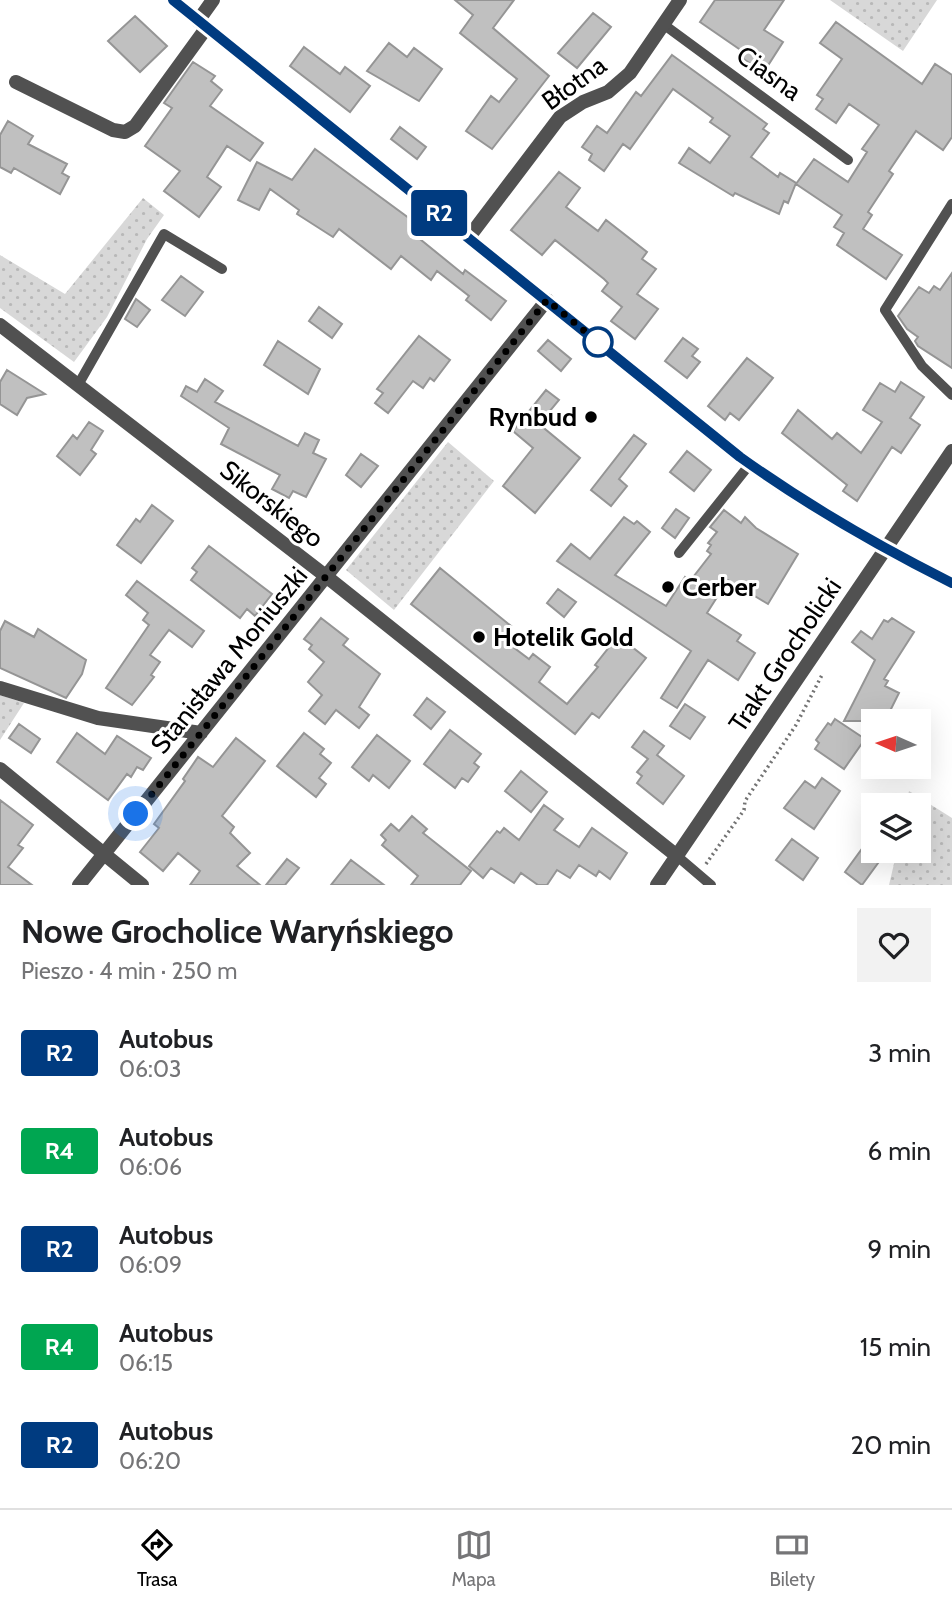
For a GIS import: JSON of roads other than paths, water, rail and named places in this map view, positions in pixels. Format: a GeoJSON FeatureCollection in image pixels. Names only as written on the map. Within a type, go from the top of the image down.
{"type":"FeatureCollection","features":[{"type":"Feature","properties":{"kind":"street"},"geometry":{"type":"LineString","coordinates":[[173,0],[750,464],[886,550],[952,583]]}},
{"type":"Feature","properties":{"kind":"street"},"geometry":{"type":"LineString","coordinates":[[16,82],[113,130],[125,132],[135,126],[203,24],[214,0]]}},
{"type":"Feature","properties":{"kind":"street","name":"Błotna"},"geometry":{"type":"LineString","coordinates":[[469,237],[560,117],[583,102],[608,92],[630,73],[680,0]]}},
{"type":"Feature","properties":{"kind":"street","name":"Stanisława Moniuszki"},"geometry":{"type":"LineString","coordinates":[[79,885],[547,300]]}},
{"type":"Feature","properties":{"kind":"street","name":"Sikorskiego"},"geometry":{"type":"LineString","coordinates":[[0,325],[327,577],[677,856]]}},
{"type":"Feature","properties":{"kind":"street","name":"Trakt Grocholicki"},"geometry":{"type":"LineString","coordinates":[[657,885],[952,451]]}},
{"type":"Feature","properties":{"kind":"street"},"geometry":{"type":"LineString","coordinates":[[0,688],[98,718],[201,733]]}},
{"type":"Feature","properties":{"kind":"street"},"geometry":{"type":"LineString","coordinates":[[0,769],[142,885]]}},
{"type":"Feature","properties":{"kind":"lane","name":"Ciasna"},"geometry":{"type":"LineString","coordinates":[[663,24],[848,160]]}},
{"type":"Feature","properties":{"kind":"lane"},"geometry":{"type":"LineString","coordinates":[[952,204],[885,310],[922,366],[952,396]]}},
{"type":"Feature","properties":{"kind":"lane"},"geometry":{"type":"LineString","coordinates":[[78,385],[164,233],[222,269]]}},
{"type":"Feature","properties":{"kind":"lane"},"geometry":{"type":"LineString","coordinates":[[679,553],[750,464]]}},
{"type":"Feature","properties":{"kind":"lane"},"geometry":{"type":"LineString","coordinates":[[677,856],[711,885]]}},
{"type":"Feature","properties":{"kind":"place","name":"Rynbud"},"geometry":{"type":"Point","coordinates":[591,417]}},
{"type":"Feature","properties":{"kind":"place","name":"Cerber"},"geometry":{"type":"Point","coordinates":[668,587]}},
{"type":"Feature","properties":{"kind":"place","name":"Hotelik Gold"},"geometry":{"type":"Point","coordinates":[479,637]}}]}
